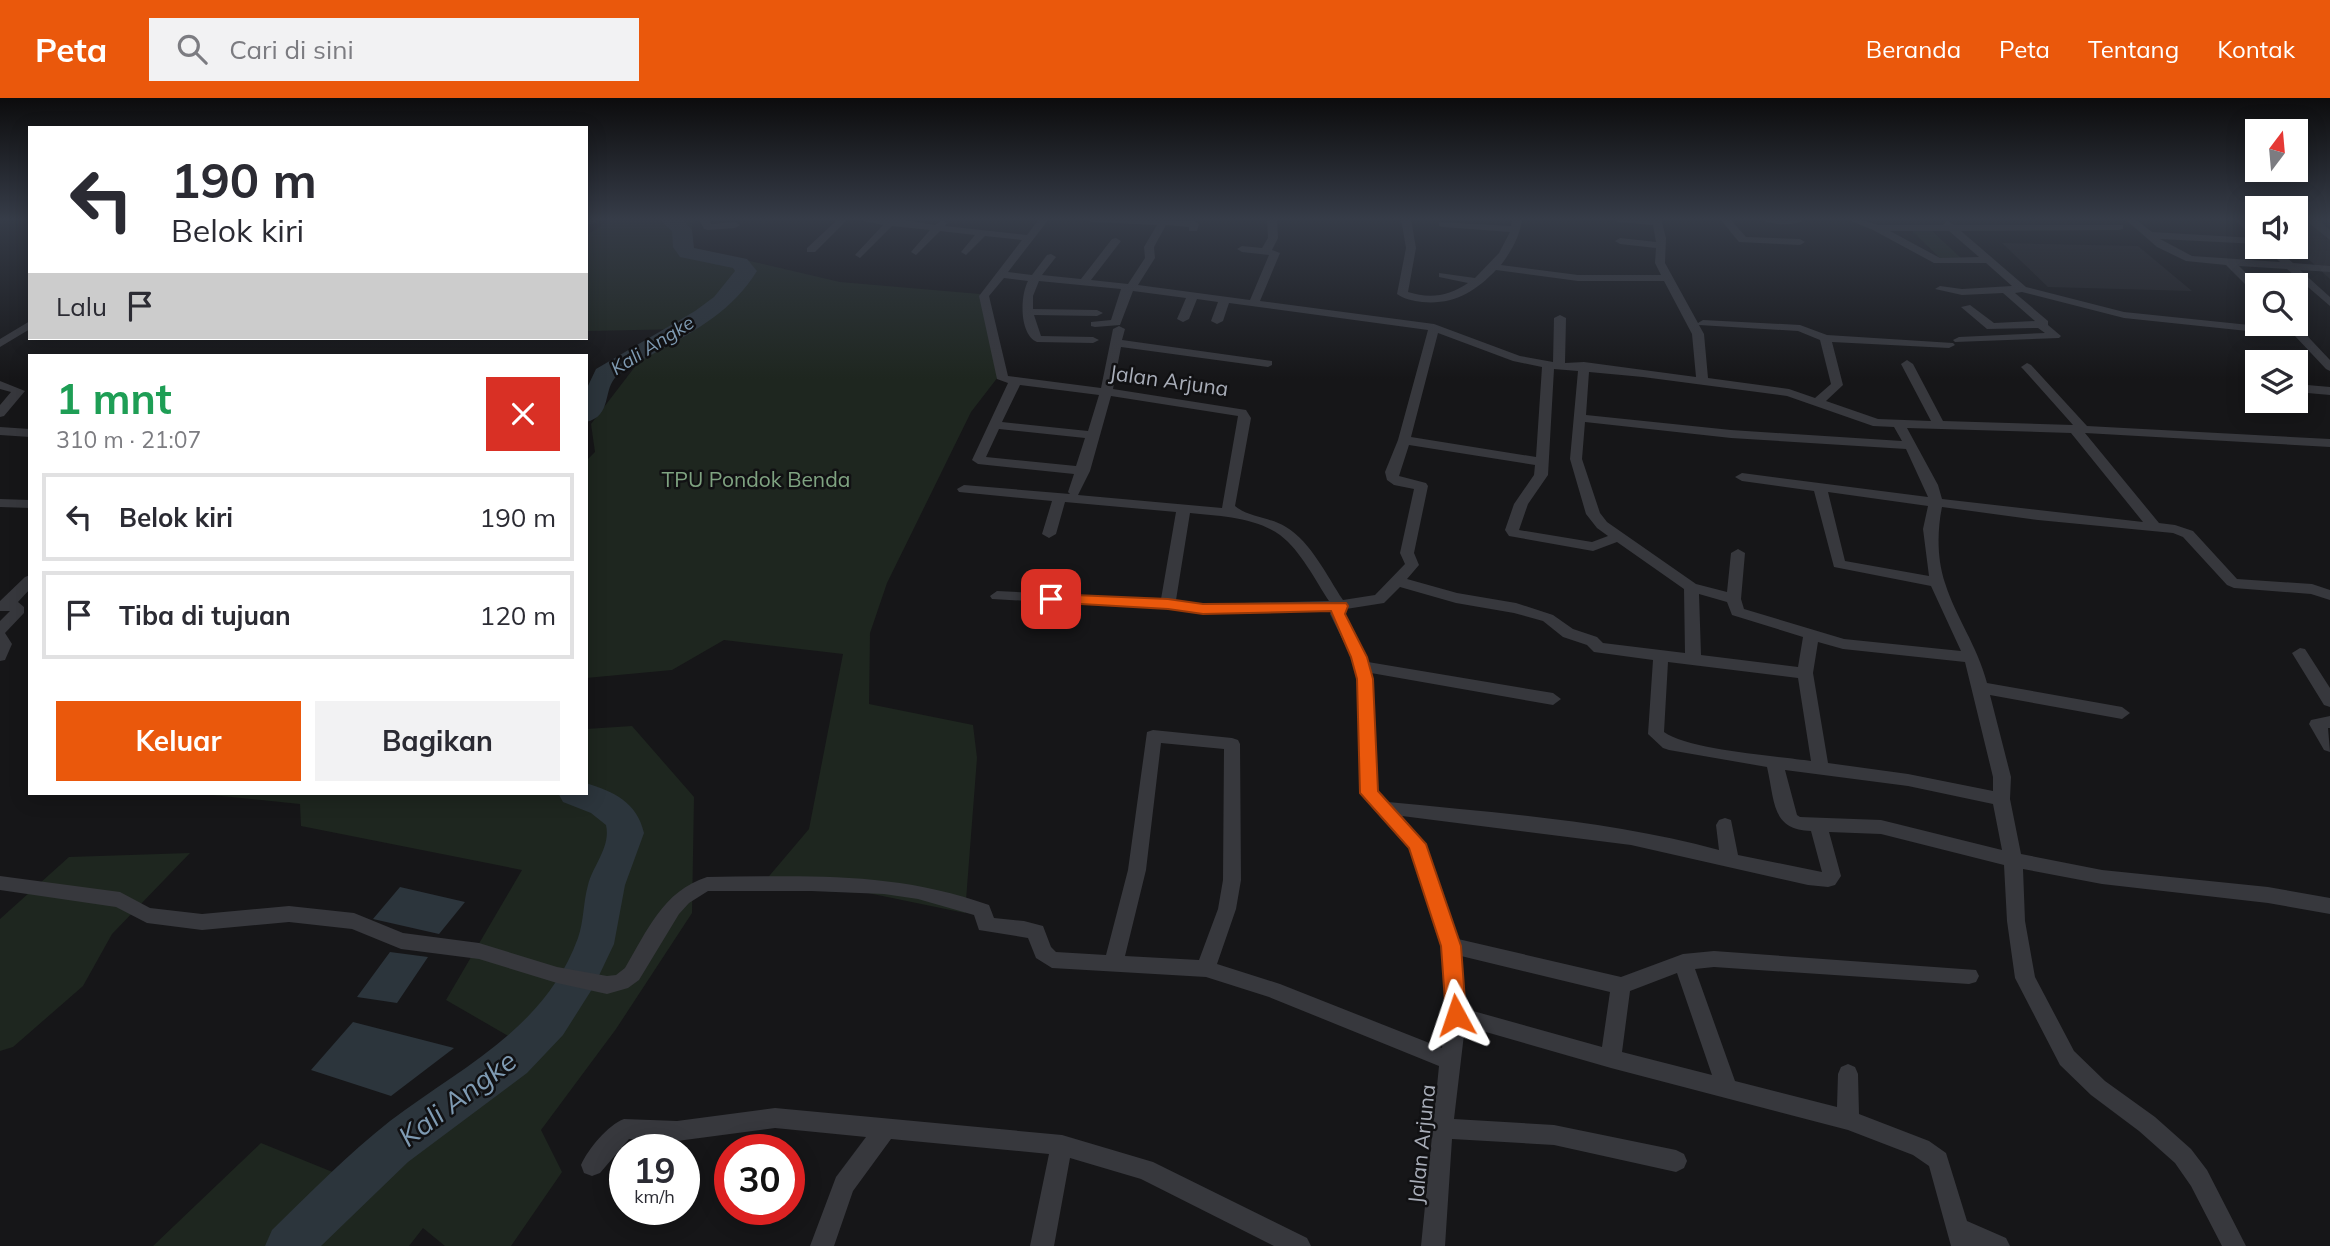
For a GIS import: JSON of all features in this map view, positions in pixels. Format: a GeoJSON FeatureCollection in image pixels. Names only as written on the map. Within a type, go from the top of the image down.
{"type":"FeatureCollection","features":[{"type":"Feature","properties":{"kind":"street"},"geometry":{"type":"LineString","coordinates":[[1003,273],[984,296],[1009,381],[994,425],[978,460],[1083,471]]}},
{"type":"Feature","properties":{"kind":"street"},"geometry":{"type":"LineString","coordinates":[[1038,273],[1025,298],[1027,312],[1038,339],[1093,341]]}},
{"type":"Feature","properties":{"kind":"street"},"geometry":{"type":"LineString","coordinates":[[1084,282],[1091,273]]}},
{"type":"Feature","properties":{"kind":"street"},"geometry":{"type":"LineString","coordinates":[[1027,312],[1096,318],[1116,324],[1129,287],[1139,273]]}},
{"type":"Feature","properties":{"kind":"street"},"geometry":{"type":"LineString","coordinates":[[1254,303],[1267,273]]}},
{"type":"Feature","properties":{"kind":"street"},"geometry":{"type":"LineString","coordinates":[[1395,307],[1405,273]]}},
{"type":"Feature","properties":{"kind":"street"},"geometry":{"type":"LineString","coordinates":[[1001,275],[1084,282],[1254,303],[1395,307],[1452,297],[1485,273]]}},
{"type":"Feature","properties":{"kind":"street"},"geometry":{"type":"LineString","coordinates":[[1536,273],[1578,278],[1669,278]]}},
{"type":"Feature","properties":{"kind":"street"},"geometry":{"type":"LineString","coordinates":[[1666,273],[1698,334],[1702,380]]}},
{"type":"Feature","properties":{"kind":"street"},"geometry":{"type":"LineString","coordinates":[[2003,273],[2022,289]]}},
{"type":"Feature","properties":{"kind":"street"},"geometry":{"type":"LineString","coordinates":[[2297,273],[2330,303]]}},
{"type":"Feature","properties":{"kind":"street"},"geometry":{"type":"LineString","coordinates":[[1443,275],[1474,281]]}},
{"type":"Feature","properties":{"kind":"street"},"geometry":{"type":"LineString","coordinates":[[1940,289],[1962,292],[2022,289],[2117,313],[2245,324]]}},
{"type":"Feature","properties":{"kind":"street"},"geometry":{"type":"LineString","coordinates":[[2006,290],[2044,323],[2041,324]]}},
{"type":"Feature","properties":{"kind":"street"},"geometry":{"type":"LineString","coordinates":[[1183,319],[1193,295]]}},
{"type":"Feature","properties":{"kind":"street"},"geometry":{"type":"LineString","coordinates":[[1217,321],[1225,299]]}},
{"type":"Feature","properties":{"kind":"street"},"geometry":{"type":"LineString","coordinates":[[1395,307],[1434,327],[1508,356],[1554,365],[1702,380],[1788,393],[1867,421],[1900,426],[2079,429],[2330,443]]}},
{"type":"Feature","properties":{"kind":"street"},"geometry":{"type":"LineString","coordinates":[[1703,323],[1800,328],[1825,338],[1954,343],[2055,336],[2041,324],[1994,328],[1966,307]]}},
{"type":"Feature","properties":{"kind":"street"},"geometry":{"type":"LineString","coordinates":[[1560,318],[1539,478],[1521,504],[1512,531],[1592,547],[1618,537]]}},
{"type":"Feature","properties":{"kind":"street"},"geometry":{"type":"LineString","coordinates":[[0,344],[28,325]]}},
{"type":"Feature","properties":{"kind":"street"},"geometry":{"type":"LineString","coordinates":[[997,596],[1168,604],[1203,609],[1340,606],[1356,601],[1379,600],[1412,565],[1407,553],[1421,486],[1399,482],[1392,477],[1405,440],[1434,327]]}},
{"type":"Feature","properties":{"kind":"street"},"geometry":{"type":"LineString","coordinates":[[1075,492],[1106,391],[1119,329]]}},
{"type":"Feature","properties":{"kind":"street"},"geometry":{"type":"LineString","coordinates":[[2302,336],[2329,365]]}},
{"type":"Feature","properties":{"kind":"street"},"geometry":{"type":"LineString","coordinates":[[1818,402],[1837,385],[1825,338]]}},
{"type":"Feature","properties":{"kind":"street"},"geometry":{"type":"LineString","coordinates":[[1117,343],[1268,363]]}},
{"type":"Feature","properties":{"kind":"street"},"geometry":{"type":"LineString","coordinates":[[1907,365],[1939,425]]}},
{"type":"Feature","properties":{"kind":"street"},"geometry":{"type":"LineString","coordinates":[[1584,366],[1576,459],[1589,504],[1597,520],[1691,587],[1734,598]]}},
{"type":"Feature","properties":{"kind":"street"},"geometry":{"type":"LineString","coordinates":[[2027,367],[2154,526]]}},
{"type":"Feature","properties":{"kind":"street","name":"Jalan Arjuna"},"geometry":{"type":"LineString","coordinates":[[1009,381],[1106,391],[1241,412],[1245,418],[1228,507],[1233,513],[1265,521],[1287,533],[1340,606],[1337,614],[1362,666],[1365,679],[1369,793],[1417,844],[1451,946],[1456,1015],[1433,1246]]}},
{"type":"Feature","properties":{"kind":"street"},"geometry":{"type":"LineString","coordinates":[[0,385],[19,391],[0,414]]}},
{"type":"Feature","properties":{"kind":"street"},"geometry":{"type":"LineString","coordinates":[[2308,389],[2330,391]]}},
{"type":"Feature","properties":{"kind":"street"},"geometry":{"type":"LineString","coordinates":[[1579,418],[1731,434],[1912,446]]}},
{"type":"Feature","properties":{"kind":"street"},"geometry":{"type":"LineString","coordinates":[[994,425],[1093,435]]}},
{"type":"Feature","properties":{"kind":"street"},"geometry":{"type":"LineString","coordinates":[[1900,426],[1931,485],[1936,502],[1930,529],[1937,582],[1972,657],[2003,777],[2001,799],[2012,860],[2016,921],[2025,978],[2044,1020],[2067,1058],[2078,1071],[2147,1124],[2183,1156],[2199,1178],[2234,1246]]}},
{"type":"Feature","properties":{"kind":"street"},"geometry":{"type":"LineString","coordinates":[[0,431],[28,433]]}},
{"type":"Feature","properties":{"kind":"street"},"geometry":{"type":"LineString","coordinates":[[1405,440],[1541,462]]}},
{"type":"Feature","properties":{"kind":"street"},"geometry":{"type":"LineString","coordinates":[[1742,477],[2038,516],[2154,526],[2188,534],[2232,582],[2239,585],[2312,589],[2330,595]]}},
{"type":"Feature","properties":{"kind":"street"},"geometry":{"type":"LineString","coordinates":[[1820,486],[1839,564],[1937,582]]}},
{"type":"Feature","properties":{"kind":"street"},"geometry":{"type":"LineString","coordinates":[[964,489],[1233,513]]}},
{"type":"Feature","properties":{"kind":"street"},"geometry":{"type":"LineString","coordinates":[[1049,534],[1060,497]]}},
{"type":"Feature","properties":{"kind":"street"},"geometry":{"type":"LineString","coordinates":[[0,503],[28,504]]}},
{"type":"Feature","properties":{"kind":"street"},"geometry":{"type":"LineString","coordinates":[[1168,604],[1185,508]]}},
{"type":"Feature","properties":{"kind":"street"},"geometry":{"type":"LineString","coordinates":[[1738,553],[1734,598],[1737,612],[1843,644],[1972,657]]}},
{"type":"Feature","properties":{"kind":"street"},"geometry":{"type":"LineString","coordinates":[[1397,581],[1456,598],[1489,602],[1538,614],[1568,633],[1591,641],[1600,648],[1805,673]]}},
{"type":"Feature","properties":{"kind":"street"},"geometry":{"type":"LineString","coordinates":[[0,630],[28,583]]}},
{"type":"Feature","properties":{"kind":"street"},"geometry":{"type":"LineString","coordinates":[[1691,587],[1693,659]]}},
{"type":"Feature","properties":{"kind":"street"},"geometry":{"type":"LineString","coordinates":[[1811,635],[1805,673],[1821,769]]}},
{"type":"Feature","properties":{"kind":"street"},"geometry":{"type":"LineString","coordinates":[[0,637],[4,644],[0,656]]}},
{"type":"Feature","properties":{"kind":"street"},"geometry":{"type":"LineString","coordinates":[[2300,653],[2330,701]]}},
{"type":"Feature","properties":{"kind":"street"},"geometry":{"type":"LineString","coordinates":[[1661,655],[1656,734],[1661,741],[1730,756],[1908,780],[2001,799]]}},
{"type":"Feature","properties":{"kind":"street"},"geometry":{"type":"LineString","coordinates":[[1362,666],[1553,699]]}},
{"type":"Feature","properties":{"kind":"street"},"geometry":{"type":"LineString","coordinates":[[1981,688],[2122,713]]}},
{"type":"Feature","properties":{"kind":"street"},"geometry":{"type":"LineString","coordinates":[[2330,722],[2317,724],[2330,746]]}},
{"type":"Feature","properties":{"kind":"street"},"geometry":{"type":"LineString","coordinates":[[1114,963],[1138,870],[1153,736],[1232,744],[1232,880],[1227,909],[1206,969]]}},
{"type":"Feature","properties":{"kind":"street"},"geometry":{"type":"LineString","coordinates":[[1774,762],[1789,819],[1797,824],[1881,827],[2012,860],[2102,877],[2268,895],[2330,906]]}},
{"type":"Feature","properties":{"kind":"street"},"geometry":{"type":"LineString","coordinates":[[1386,808],[1615,835],[1729,857],[1805,878],[1828,880],[1832,876],[1831,867],[1819,826]]}},
{"type":"Feature","properties":{"kind":"street"},"geometry":{"type":"LineString","coordinates":[[1725,825],[1729,857]]}},
{"type":"Feature","properties":{"kind":"street"},"geometry":{"type":"LineString","coordinates":[[0,883],[120,900],[147,915],[202,922],[289,914],[354,921],[401,941],[479,951],[557,975],[607,985],[621,982],[632,974],[677,900],[692,889],[707,884],[878,886],[956,898],[982,910],[986,924],[999,928],[1025,928],[1036,932],[1043,952],[1052,960],[1206,969],[1273,989],[1451,1061]]}},
{"type":"Feature","properties":{"kind":"street"},"geometry":{"type":"LineString","coordinates":[[1451,946],[1620,986],[1683,962],[1714,959],[1969,976]]}},
{"type":"Feature","properties":{"kind":"street"},"geometry":{"type":"LineString","coordinates":[[1683,962],[1728,1090]]}},
{"type":"Feature","properties":{"kind":"street"},"geometry":{"type":"LineString","coordinates":[[1611,1059],[1620,986]]}},
{"type":"Feature","properties":{"kind":"street"},"geometry":{"type":"LineString","coordinates":[[1456,1015],[1611,1059],[1848,1120],[1921,1148],[1936,1157],[1961,1237],[1998,1246]]}},
{"type":"Feature","properties":{"kind":"street"},"geometry":{"type":"LineString","coordinates":[[1848,1074],[1848,1120]]}},
{"type":"Feature","properties":{"kind":"street"},"geometry":{"type":"LineString","coordinates":[[592,1165],[624,1129],[677,1131],[775,1118],[1062,1144],[1145,1170],[1299,1246]]}},
{"type":"Feature","properties":{"kind":"street"},"geometry":{"type":"LineString","coordinates":[[822,1246],[844,1185],[886,1128]]}},
{"type":"Feature","properties":{"kind":"street"},"geometry":{"type":"LineString","coordinates":[[1443,1128],[1555,1135],[1676,1161]]}},
{"type":"Feature","properties":{"kind":"street"},"geometry":{"type":"LineString","coordinates":[[1042,1246],[1062,1144]]}},
{"type":"Feature","properties":{"kind":"shaded area"},"geometry":{"type":"Polygon","coordinates":[[[2033,273],[2170,273],[2192,291],[2048,287],[2033,273]]]}},
{"type":"Feature","properties":{"kind":"shaded area"},"geometry":{"type":"Polygon","coordinates":[[[400,887],[465,902],[439,934],[373,919],[400,887]]]}},
{"type":"Feature","properties":{"kind":"shaded area"},"geometry":{"type":"Polygon","coordinates":[[[390,952],[428,957],[397,1003],[357,997],[390,952]]]}},
{"type":"Feature","properties":{"kind":"shaded area"},"geometry":{"type":"Polygon","coordinates":[[[353,1022],[454,1048],[391,1096],[311,1070],[353,1022]]]}},
{"type":"Feature","properties":{"kind":"green space","name":"TPU Pondok Benda"},"geometry":{"type":"Polygon","coordinates":[[[588,273],[800,273],[840,282],[980,294],[998,377],[971,412],[887,583],[870,633],[869,704],[973,725],[977,758],[965,913],[868,893],[759,888],[809,829],[843,654],[724,640],[672,670],[588,678],[588,459],[595,452],[591,424],[637,364],[686,329],[588,331],[588,273]]]}},
{"type":"Feature","properties":{"kind":"green space"},"geometry":{"type":"Polygon","coordinates":[[[632,726],[694,797],[692,913],[616,1029],[541,1130],[562,1172],[511,1246],[445,1246],[423,1228],[409,1246],[153,1246],[261,1143],[377,1190],[524,1045],[446,1000],[522,870],[301,826],[300,804],[212,795],[588,795],[588,729],[632,726]]]}},
{"type":"Feature","properties":{"kind":"green space"},"geometry":{"type":"Polygon","coordinates":[[[190,853],[112,934],[83,986],[13,1047],[0,1051],[0,919],[69,857],[190,853]]]}},
{"type":"Feature","properties":{"kind":"waterway","name":"Kali Angke"},"geometry":{"type":"LineString","coordinates":[[588,412],[593,406],[604,374],[703,316],[736,287],[745,273]]}},
{"type":"Feature","properties":{"kind":"waterway","name":"Kali Angke"},"geometry":{"type":"LineString","coordinates":[[288,1246],[392,1147],[524,1049],[549,1022],[570,991],[598,936],[607,885],[626,833],[624,824],[612,809],[581,795]]}},
{"type":"Feature","properties":{"kind":"route"},"geometry":{"type":"LineString","coordinates":[[1051,599],[1168,604],[1203,609],[1340,606],[1337,614],[1359,657],[1365,679],[1369,793],[1417,844],[1451,946],[1456,1015]]}}]}
